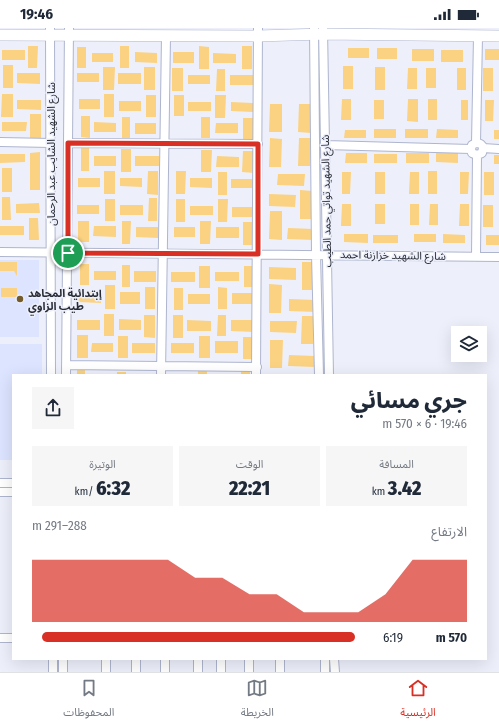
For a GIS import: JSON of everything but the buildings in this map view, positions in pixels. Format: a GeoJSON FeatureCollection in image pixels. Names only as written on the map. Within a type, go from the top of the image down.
{"type":"FeatureCollection","features":[{"type":"Feature","properties":{"kind":"main road"},"geometry":{"type":"LineString","coordinates":[[0,35],[69,32],[166,36],[318,31],[499,36]]}},
{"type":"Feature","properties":{"kind":"street","name":"شارع الشهيد تواتي حمد الطيب"},"geometry":{"type":"LineString","coordinates":[[318,31],[325,145],[329,374]]}},
{"type":"Feature","properties":{"kind":"street","name":"شارع الشهيد تواتي حمد الطيب"},"geometry":{"type":"LineString","coordinates":[[318,31],[316,255],[319,374]]}},
{"type":"Feature","properties":{"kind":"street","name":"شارع الشهيد الشايب عبد الرحمان"},"geometry":{"type":"LineString","coordinates":[[50,32],[51,374]]}},
{"type":"Feature","properties":{"kind":"street","name":"شارع الشهيد الشايب عبد الرحمان"},"geometry":{"type":"LineString","coordinates":[[66,374],[69,32]]}},
{"type":"Feature","properties":{"kind":"street"},"geometry":{"type":"LineString","coordinates":[[66,365],[161,371],[256,371],[258,254],[258,32]]}},
{"type":"Feature","properties":{"kind":"street"},"geometry":{"type":"LineString","coordinates":[[161,371],[166,36]]}},
{"type":"Feature","properties":{"kind":"street"},"geometry":{"type":"LineString","coordinates":[[477,155],[472,153],[478,36]]}},
{"type":"Feature","properties":{"kind":"street"},"geometry":{"type":"LineString","coordinates":[[0,142],[51,143]]}},
{"type":"Feature","properties":{"kind":"street"},"geometry":{"type":"LineString","coordinates":[[68,143],[258,144]]}},
{"type":"Feature","properties":{"kind":"street"},"geometry":{"type":"LineString","coordinates":[[325,145],[473,146],[480,143],[484,148],[499,149]]}},
{"type":"Feature","properties":{"kind":"street"},"geometry":{"type":"LineString","coordinates":[[477,155],[482,153],[484,148]]}},
{"type":"Feature","properties":{"kind":"street"},"geometry":{"type":"LineString","coordinates":[[476,256],[477,155]]}},
{"type":"Feature","properties":{"kind":"street","name":"شارع الشهيد خزازنة احمد"},"geometry":{"type":"LineString","coordinates":[[0,252],[499,256]]}},
{"type":"Feature","properties":{"kind":"street"},"geometry":{"type":"LineString","coordinates":[[0,483],[12,483]]}},
{"type":"Feature","properties":{"kind":"street"},"geometry":{"type":"LineString","coordinates":[[0,492],[12,492]]}},
{"type":"Feature","properties":{"kind":"street"},"geometry":{"type":"LineString","coordinates":[[0,638],[12,638]]}},
{"type":"Feature","properties":{"kind":"street"},"geometry":{"type":"LineString","coordinates":[[53,660],[53,672]]}},
{"type":"Feature","properties":{"kind":"street"},"geometry":{"type":"LineString","coordinates":[[63,660],[63,672]]}},
{"type":"Feature","properties":{"kind":"street"},"geometry":{"type":"LineString","coordinates":[[106,660],[106,672]]}},
{"type":"Feature","properties":{"kind":"street"},"geometry":{"type":"LineString","coordinates":[[136,660],[136,672]]}},
{"type":"Feature","properties":{"kind":"street"},"geometry":{"type":"LineString","coordinates":[[165,660],[165,672]]}},
{"type":"Feature","properties":{"kind":"street"},"geometry":{"type":"LineString","coordinates":[[198,660],[198,672]]}},
{"type":"Feature","properties":{"kind":"street"},"geometry":{"type":"LineString","coordinates":[[221,660],[221,672]]}},
{"type":"Feature","properties":{"kind":"street"},"geometry":{"type":"LineString","coordinates":[[249,660],[249,672]]}},
{"type":"Feature","properties":{"kind":"street"},"geometry":{"type":"LineString","coordinates":[[280,660],[280,672]]}},
{"type":"Feature","properties":{"kind":"street"},"geometry":{"type":"LineString","coordinates":[[325,660],[325,672]]}},
{"type":"Feature","properties":{"kind":"street"},"geometry":{"type":"LineString","coordinates":[[334,660],[334,672]]}},
{"type":"Feature","properties":{"kind":"shaded area","name":"إبتدائية المجاهد طيب الزاوي"},"geometry":{"type":"Polygon","coordinates":[[[0,260],[39,260],[39,337],[0,337],[0,260]]]}},
{"type":"Feature","properties":{"kind":"shaded area"},"geometry":{"type":"Polygon","coordinates":[[[0,344],[42,344],[42,374],[12,374],[12,460],[0,460],[0,344]]]}},
{"type":"Feature","properties":{"kind":"place","name":"إبتدائية المجاهد طيب الزاوي"},"geometry":{"type":"Point","coordinates":[20,299]}},
{"type":"Feature","properties":{"kind":"route"},"geometry":{"type":"LineString","coordinates":[[68,143],[258,144],[258,254],[68,253],[68,143]]}}]}
